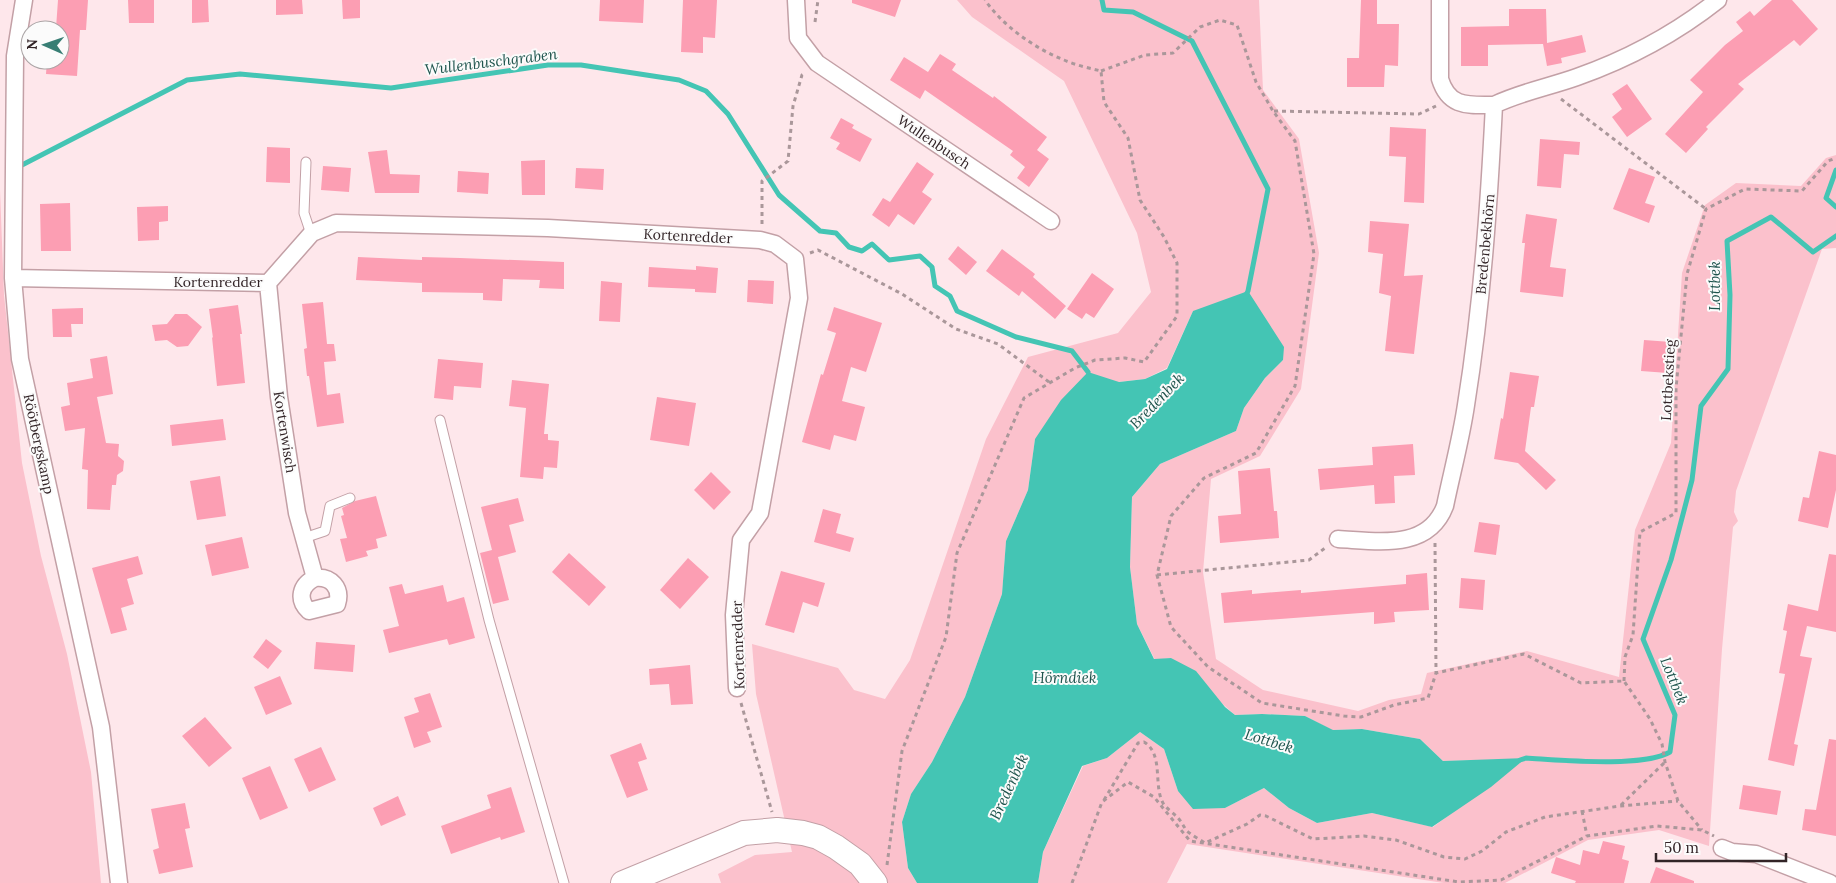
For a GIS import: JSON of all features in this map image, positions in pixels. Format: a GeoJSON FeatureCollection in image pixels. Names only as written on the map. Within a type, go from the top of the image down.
{"type":"FeatureCollection","features":[{"type":"Feature","properties":{"kind":"street","name":"Röötbergskamp"},"geometry":{"type":"LineString","coordinates":[[24,0],[14,56],[14,278],[20,359],[101,727],[119,883]]}},
{"type":"Feature","properties":{"kind":"street","name":"Wullenbusch"},"geometry":{"type":"LineString","coordinates":[[796,0],[798,38],[817,62],[1051,221]]}},
{"type":"Feature","properties":{"kind":"street"},"geometry":{"type":"LineString","coordinates":[[1440,0],[1440,79],[1444,89],[1451,99],[1460,103],[1494,105],[1516,95],[1576,78],[1620,61],[1657,42],[1718,0]]}},
{"type":"Feature","properties":{"kind":"street","name":"Bredenbekhörn"},"geometry":{"type":"LineString","coordinates":[[1435,525],[1441,517],[1445,506],[1466,406],[1478,317],[1489,206],[1494,105]]}},
{"type":"Feature","properties":{"kind":"street","name":"Kortenredder"},"geometry":{"type":"LineString","coordinates":[[14,278],[268,283],[311,234],[336,223],[548,228],[760,240],[775,244],[795,259],[800,298],[760,513],[741,540],[734,615],[737,688]]}},
{"type":"Feature","properties":{"kind":"street","name":"Kortenwisch"},"geometry":{"type":"LineString","coordinates":[[268,283],[278,397],[297,512],[314,578]]}},
{"type":"Feature","properties":{"kind":"street"},"geometry":{"type":"LineString","coordinates":[[1338,539],[1388,541],[1408,539],[1422,534],[1435,525]]}},
{"type":"Feature","properties":{"kind":"street"},"geometry":{"type":"LineString","coordinates":[[623,883],[744,832],[776,830],[802,832],[818,837],[836,847],[880,878]]}},
{"type":"Feature","properties":{"kind":"street"},"geometry":{"type":"LineString","coordinates":[[1720,843],[1739,853],[1756,854],[1830,883]]}},
{"type":"Feature","properties":{"kind":"lane"},"geometry":{"type":"LineString","coordinates":[[306,162],[304,213],[311,234]]}},
{"type":"Feature","properties":{"kind":"lane"},"geometry":{"type":"LineString","coordinates":[[440,420],[489,620],[564,883]]}},
{"type":"Feature","properties":{"kind":"lane"},"geometry":{"type":"LineString","coordinates":[[304,538],[325,531],[330,506],[350,498]]}},
{"type":"Feature","properties":{"kind":"path"},"geometry":{"type":"LineString","coordinates":[[985,0],[991,9],[1028,42],[1064,61],[1101,71],[1145,55],[1173,53],[1200,27],[1220,20],[1237,25],[1256,82],[1273,112],[1295,141],[1314,254],[1295,386],[1256,453],[1204,478],[1171,516],[1157,575],[1171,628],[1208,667],[1262,703],[1361,717],[1394,704],[1428,698],[1436,673],[1435,525]]}},
{"type":"Feature","properties":{"kind":"path"},"geometry":{"type":"LineString","coordinates":[[760,240],[762,228],[762,181],[788,161],[793,106],[802,75],[817,62]]}},
{"type":"Feature","properties":{"kind":"path"},"geometry":{"type":"LineString","coordinates":[[880,878],[902,751],[946,637],[957,553],[1024,398],[1075,368],[1095,360],[1124,358],[1144,362],[1177,316],[1177,263],[1164,237],[1140,200],[1128,138],[1104,102],[1101,71]]}},
{"type":"Feature","properties":{"kind":"path"},"geometry":{"type":"LineString","coordinates":[[1544,87],[1706,209],[1745,189],[1802,191],[1828,161],[1836,158]]}},
{"type":"Feature","properties":{"kind":"path"},"geometry":{"type":"LineString","coordinates":[[1273,112],[1419,114],[1451,99]]}},
{"type":"Feature","properties":{"kind":"path","name":"Lottbekstieg"},"geometry":{"type":"LineString","coordinates":[[1624,681],[1625,657],[1633,635],[1640,532],[1676,513],[1676,388],[1687,274],[1706,209]]}},
{"type":"Feature","properties":{"kind":"path"},"geometry":{"type":"LineString","coordinates":[[795,259],[818,250],[902,294],[956,330],[998,344],[1049,382]]}},
{"type":"Feature","properties":{"kind":"path"},"geometry":{"type":"LineString","coordinates":[[1157,575],[1309,560],[1338,539]]}},
{"type":"Feature","properties":{"kind":"path"},"geometry":{"type":"LineString","coordinates":[[1436,673],[1524,654],[1581,683],[1624,681],[1650,719],[1662,744],[1665,762],[1678,801],[1702,830],[1720,843]]}},
{"type":"Feature","properties":{"kind":"path","name":"Kortenredder"},"geometry":{"type":"LineString","coordinates":[[737,688],[776,830]]}},
{"type":"Feature","properties":{"kind":"path"},"geometry":{"type":"LineString","coordinates":[[1072,883],[1102,802],[1138,743],[1144,742],[1150,745],[1157,767],[1158,787],[1163,804],[1187,831],[1205,843]]}},
{"type":"Feature","properties":{"kind":"path"},"geometry":{"type":"LineString","coordinates":[[1620,806],[1665,762]]}},
{"type":"Feature","properties":{"kind":"path"},"geometry":{"type":"LineString","coordinates":[[1102,802],[1128,782],[1154,797],[1190,841],[1459,882],[1501,880],[1587,836],[1657,826],[1702,830]]}},
{"type":"Feature","properties":{"kind":"path"},"geometry":{"type":"LineString","coordinates":[[1205,843],[1247,824],[1260,815],[1266,816],[1313,839],[1364,836],[1396,840],[1444,858],[1465,859],[1482,851],[1506,832],[1545,817],[1620,806],[1678,801]]}},
{"type":"Feature","properties":{"kind":"path"},"geometry":{"type":"LineString","coordinates":[[1582,811],[1587,836]]}},
{"type":"Feature","properties":{"kind":"shaded area"},"geometry":{"type":"Polygon","coordinates":[[[957,0],[1259,0],[1263,90],[1299,139],[1319,253],[1301,389],[1260,456],[1211,479],[1203,572],[1216,659],[1263,690],[1358,711],[1389,700],[1421,694],[1427,673],[1527,651],[1619,677],[1635,530],[1671,443],[1682,273],[1705,205],[1736,183],[1801,186],[1826,158],[1836,155],[1836,248],[1822,249],[1736,491],[1734,512],[1738,521],[1733,527],[1722,649],[1709,846],[1659,830],[1588,840],[1505,883],[1444,883],[1187,844],[1167,883],[1038,883],[1043,852],[1083,766],[1107,758],[1140,732],[1164,749],[1178,791],[1225,808],[1264,788],[1289,808],[1317,823],[1372,813],[1433,827],[1525,759],[1443,761],[1420,739],[1362,729],[1332,730],[1305,716],[1235,715],[1171,658],[1155,660],[1137,624],[1130,567],[1132,497],[1160,464],[1236,431],[1244,408],[1265,378],[1283,360],[1193,311],[1167,368],[1145,379],[1118,382],[1035,439],[1028,490],[1006,541],[1002,594],[965,697],[932,762],[911,794],[902,822],[908,868],[917,883],[721,883],[718,874],[755,855],[792,852],[756,694],[752,644],[838,668],[854,690],[885,699],[910,660],[986,439],[1028,357],[1118,333],[1151,292],[1137,233],[1064,81],[972,17],[957,0]]]}},
{"type":"Feature","properties":{"kind":"shaded area"},"geometry":{"type":"Polygon","coordinates":[[[0,190],[4,295],[22,463],[41,556],[67,654],[91,772],[101,883],[0,883],[0,190]]]}},
{"type":"Feature","properties":{"kind":"water","name":"Hörndiek"},"geometry":{"type":"Polygon","coordinates":[[[1248,291],[1284,347],[1283,360],[1265,378],[1244,408],[1236,431],[1160,464],[1132,497],[1130,567],[1137,624],[1154,659],[1171,658],[1196,671],[1225,707],[1235,715],[1305,716],[1333,730],[1362,729],[1420,739],[1443,761],[1526,758],[1491,787],[1432,827],[1372,813],[1317,823],[1289,808],[1264,788],[1225,808],[1193,809],[1178,791],[1164,749],[1140,732],[1107,758],[1082,766],[1043,852],[1038,883],[917,883],[908,868],[902,822],[911,794],[932,762],[965,697],[1002,594],[1006,541],[1028,490],[1035,439],[1061,400],[1088,372],[1119,382],[1145,379],[1167,369],[1193,311],[1248,291]]]}},
{"type":"Feature","properties":{"kind":"building"},"geometry":{"type":"Polygon","coordinates":[[[58,0],[88,0],[86,30],[80,30],[77,76],[46,74],[46,70],[70,70],[70,20],[57,20],[58,0]]]}},
{"type":"Feature","properties":{"kind":"building"},"geometry":{"type":"Polygon","coordinates":[[[128,0],[154,0],[154,23],[129,23],[128,0]]]}},
{"type":"Feature","properties":{"kind":"building"},"geometry":{"type":"Polygon","coordinates":[[[192,0],[208,0],[209,22],[192,23],[192,0]]]}},
{"type":"Feature","properties":{"kind":"building"},"geometry":{"type":"Polygon","coordinates":[[[276,0],[302,0],[303,14],[276,15],[276,0]]]}},
{"type":"Feature","properties":{"kind":"building"},"geometry":{"type":"Polygon","coordinates":[[[342,0],[360,0],[360,18],[343,19],[342,0]]]}},
{"type":"Feature","properties":{"kind":"building"},"geometry":{"type":"Polygon","coordinates":[[[600,0],[644,0],[643,23],[599,21],[600,0]]]}},
{"type":"Feature","properties":{"kind":"building"},"geometry":{"type":"Polygon","coordinates":[[[683,0],[717,0],[715,38],[703,37],[703,53],[681,52],[683,0]]]}},
{"type":"Feature","properties":{"kind":"building"},"geometry":{"type":"Polygon","coordinates":[[[852,0],[901,0],[895,17],[852,3],[852,0]]]}},
{"type":"Feature","properties":{"kind":"building"},"geometry":{"type":"Polygon","coordinates":[[[1361,0],[1377,0],[1377,24],[1399,24],[1398,66],[1385,65],[1384,87],[1347,87],[1347,58],[1359,58],[1361,0]]]}},
{"type":"Feature","properties":{"kind":"building"},"geometry":{"type":"Polygon","coordinates":[[[1772,0],[1792,0],[1818,29],[1800,46],[1794,40],[1738,84],[1744,89],[1706,127],[1708,129],[1686,153],[1665,134],[1703,92],[1690,80],[1725,45],[1743,31],[1736,22],[1750,11],[1754,16],[1772,0]]]}},
{"type":"Feature","properties":{"kind":"building"},"geometry":{"type":"Polygon","coordinates":[[[1509,9],[1546,9],[1547,43],[1582,35],[1586,52],[1561,58],[1562,63],[1547,66],[1543,44],[1488,45],[1488,66],[1461,66],[1461,27],[1509,26],[1509,9]]]}},
{"type":"Feature","properties":{"kind":"building"},"geometry":{"type":"Polygon","coordinates":[[[940,54],[956,64],[952,70],[993,98],[994,96],[1047,137],[1037,150],[1049,159],[1029,187],[1017,178],[1025,167],[1010,155],[1013,151],[925,90],[920,99],[890,80],[904,57],[928,72],[940,54]]]}},
{"type":"Feature","properties":{"kind":"building"},"geometry":{"type":"Polygon","coordinates":[[[1627,84],[1652,119],[1627,137],[1612,117],[1622,109],[1612,94],[1627,84]]]}},
{"type":"Feature","properties":{"kind":"building"},"geometry":{"type":"Polygon","coordinates":[[[841,118],[854,125],[852,128],[872,139],[860,162],[836,149],[840,143],[830,138],[841,118]]]}},
{"type":"Feature","properties":{"kind":"building"},"geometry":{"type":"Polygon","coordinates":[[[1390,127],[1426,129],[1424,203],[1404,202],[1406,157],[1389,156],[1390,127]]]}},
{"type":"Feature","properties":{"kind":"building"},"geometry":{"type":"Polygon","coordinates":[[[1540,139],[1580,142],[1579,155],[1564,154],[1561,188],[1537,186],[1540,139]]]}},
{"type":"Feature","properties":{"kind":"building"},"geometry":{"type":"Polygon","coordinates":[[[267,147],[290,148],[290,183],[266,182],[267,147]]]}},
{"type":"Feature","properties":{"kind":"building"},"geometry":{"type":"Polygon","coordinates":[[[387,150],[390,174],[420,175],[419,193],[375,193],[368,152],[387,150]]]}},
{"type":"Feature","properties":{"kind":"building"},"geometry":{"type":"Polygon","coordinates":[[[545,160],[545,195],[522,195],[521,161],[545,160]]]}},
{"type":"Feature","properties":{"kind":"building"},"geometry":{"type":"Polygon","coordinates":[[[917,162],[934,174],[922,192],[932,199],[914,225],[898,214],[889,227],[872,215],[883,198],[890,202],[917,162]]]}},
{"type":"Feature","properties":{"kind":"building"},"geometry":{"type":"Polygon","coordinates":[[[323,166],[351,168],[349,192],[321,190],[323,166]]]}},
{"type":"Feature","properties":{"kind":"building"},"geometry":{"type":"Polygon","coordinates":[[[576,168],[604,169],[603,190],[575,188],[576,168]]]}},
{"type":"Feature","properties":{"kind":"building"},"geometry":{"type":"Polygon","coordinates":[[[1629,168],[1655,177],[1645,203],[1655,206],[1649,223],[1613,209],[1629,168]]]}},
{"type":"Feature","properties":{"kind":"building"},"geometry":{"type":"Polygon","coordinates":[[[458,171],[489,173],[488,194],[457,192],[458,171]]]}},
{"type":"Feature","properties":{"kind":"building"},"geometry":{"type":"Polygon","coordinates":[[[70,203],[71,251],[41,251],[40,204],[70,203]]]}},
{"type":"Feature","properties":{"kind":"building"},"geometry":{"type":"Polygon","coordinates":[[[168,206],[168,221],[159,222],[159,240],[138,241],[137,207],[168,206]]]}},
{"type":"Feature","properties":{"kind":"building"},"geometry":{"type":"Polygon","coordinates":[[[1526,214],[1557,219],[1550,267],[1566,269],[1563,297],[1520,292],[1525,243],[1522,243],[1526,214]]]}},
{"type":"Feature","properties":{"kind":"building"},"geometry":{"type":"Polygon","coordinates":[[[1370,221],[1409,224],[1404,276],[1423,275],[1414,354],[1385,351],[1391,296],[1379,293],[1383,254],[1368,252],[1370,221]]]}},
{"type":"Feature","properties":{"kind":"building"},"geometry":{"type":"Polygon","coordinates":[[[958,246],[977,262],[966,275],[948,259],[958,246]]]}},
{"type":"Feature","properties":{"kind":"building"},"geometry":{"type":"Polygon","coordinates":[[[1002,249],[1035,274],[1033,277],[1066,306],[1055,319],[1022,291],[1019,296],[986,271],[1002,249]]]}},
{"type":"Feature","properties":{"kind":"building"},"geometry":{"type":"Polygon","coordinates":[[[358,257],[422,260],[422,257],[564,262],[564,289],[539,288],[540,280],[503,279],[502,301],[483,300],[483,293],[422,292],[422,283],[356,280],[358,257]]]}},
{"type":"Feature","properties":{"kind":"building"},"geometry":{"type":"Polygon","coordinates":[[[696,266],[718,268],[716,293],[695,292],[695,289],[648,287],[649,267],[696,270],[696,266]]]}},
{"type":"Feature","properties":{"kind":"building"},"geometry":{"type":"Polygon","coordinates":[[[1092,273],[1114,289],[1094,318],[1086,313],[1082,319],[1067,309],[1092,273]]]}},
{"type":"Feature","properties":{"kind":"building"},"geometry":{"type":"Polygon","coordinates":[[[748,280],[774,281],[773,304],[747,302],[748,280]]]}},
{"type":"Feature","properties":{"kind":"building"},"geometry":{"type":"Polygon","coordinates":[[[601,281],[622,283],[620,322],[599,321],[601,281]]]}},
{"type":"Feature","properties":{"kind":"building"},"geometry":{"type":"Polygon","coordinates":[[[323,302],[327,344],[334,344],[336,361],[324,362],[327,395],[340,393],[344,423],[317,427],[309,376],[307,376],[304,349],[307,348],[302,304],[323,302]]]}},
{"type":"Feature","properties":{"kind":"building"},"geometry":{"type":"Polygon","coordinates":[[[238,305],[245,383],[217,386],[209,309],[238,305]]]}},
{"type":"Feature","properties":{"kind":"building"},"geometry":{"type":"Polygon","coordinates":[[[834,307],[882,323],[866,372],[851,367],[842,401],[865,407],[856,441],[834,435],[830,450],[802,442],[821,374],[823,375],[836,333],[827,330],[834,307]]]}},
{"type":"Feature","properties":{"kind":"building"},"geometry":{"type":"Polygon","coordinates":[[[83,308],[83,324],[71,324],[72,337],[53,337],[52,309],[83,308]]]}},
{"type":"Feature","properties":{"kind":"building"},"geometry":{"type":"Polygon","coordinates":[[[175,314],[187,314],[202,327],[188,346],[177,347],[167,340],[155,341],[152,325],[167,324],[175,314]]]}},
{"type":"Feature","properties":{"kind":"building"},"geometry":{"type":"Polygon","coordinates":[[[1644,340],[1671,342],[1668,373],[1641,371],[1644,340]]]}},
{"type":"Feature","properties":{"kind":"building"},"geometry":{"type":"Polygon","coordinates":[[[107,356],[113,394],[97,397],[106,443],[119,444],[118,456],[124,461],[123,471],[117,475],[116,485],[112,485],[110,510],[87,509],[88,470],[82,469],[85,428],[65,431],[61,407],[70,405],[67,383],[93,378],[90,359],[107,356]]]}},
{"type":"Feature","properties":{"kind":"building"},"geometry":{"type":"Polygon","coordinates":[[[438,359],[483,363],[481,388],[454,386],[453,400],[434,398],[438,359]]]}},
{"type":"Feature","properties":{"kind":"building"},"geometry":{"type":"Polygon","coordinates":[[[1510,372],[1539,376],[1534,407],[1531,407],[1525,451],[1556,480],[1546,490],[1518,463],[1494,459],[1501,418],[1503,419],[1510,372]]]}},
{"type":"Feature","properties":{"kind":"building"},"geometry":{"type":"Polygon","coordinates":[[[512,380],[549,384],[544,434],[548,434],[548,440],[559,441],[557,468],[544,467],[543,479],[520,477],[526,408],[509,406],[512,380]]]}},
{"type":"Feature","properties":{"kind":"building"},"geometry":{"type":"Polygon","coordinates":[[[657,397],[696,403],[689,446],[650,440],[657,397]]]}},
{"type":"Feature","properties":{"kind":"building"},"geometry":{"type":"Polygon","coordinates":[[[223,419],[226,440],[172,446],[170,425],[223,419]]]}},
{"type":"Feature","properties":{"kind":"building"},"geometry":{"type":"Polygon","coordinates":[[[1413,444],[1415,475],[1394,476],[1395,503],[1375,504],[1374,485],[1320,490],[1318,469],[1373,465],[1372,447],[1413,444]]]}},
{"type":"Feature","properties":{"kind":"building"},"geometry":{"type":"Polygon","coordinates":[[[1819,451],[1836,455],[1836,490],[1828,528],[1798,521],[1803,497],[1809,498],[1819,451]]]}},
{"type":"Feature","properties":{"kind":"building"},"geometry":{"type":"Polygon","coordinates":[[[1270,468],[1274,511],[1277,511],[1279,538],[1220,543],[1218,516],[1241,514],[1238,471],[1270,468]]]}},
{"type":"Feature","properties":{"kind":"building"},"geometry":{"type":"Polygon","coordinates":[[[711,472],[731,492],[714,510],[694,490],[711,472]]]}},
{"type":"Feature","properties":{"kind":"building"},"geometry":{"type":"Polygon","coordinates":[[[220,476],[226,516],[197,520],[190,481],[220,476]]]}},
{"type":"Feature","properties":{"kind":"building"},"geometry":{"type":"Polygon","coordinates":[[[376,496],[387,536],[376,539],[378,548],[366,551],[368,556],[346,562],[340,539],[347,538],[341,516],[344,515],[342,508],[355,501],[376,496]]]}},
{"type":"Feature","properties":{"kind":"building"},"geometry":{"type":"Polygon","coordinates":[[[518,498],[524,521],[509,525],[516,552],[498,557],[509,600],[493,604],[480,553],[492,550],[481,507],[518,498]]]}},
{"type":"Feature","properties":{"kind":"building"},"geometry":{"type":"Polygon","coordinates":[[[823,509],[841,514],[836,533],[854,538],[850,552],[814,542],[823,509]]]}},
{"type":"Feature","properties":{"kind":"building"},"geometry":{"type":"Polygon","coordinates":[[[1479,522],[1500,525],[1496,555],[1474,552],[1479,522]]]}},
{"type":"Feature","properties":{"kind":"building"},"geometry":{"type":"Polygon","coordinates":[[[242,537],[249,568],[212,576],[205,545],[242,537]]]}},
{"type":"Feature","properties":{"kind":"building"},"geometry":{"type":"Polygon","coordinates":[[[569,553],[606,587],[589,606],[552,572],[569,553]]]}},
{"type":"Feature","properties":{"kind":"building"},"geometry":{"type":"Polygon","coordinates":[[[1829,554],[1836,555],[1836,632],[1807,626],[1800,656],[1812,658],[1794,744],[1798,745],[1794,766],[1768,760],[1785,674],[1779,673],[1787,631],[1783,630],[1788,604],[1818,611],[1829,554]]]}},
{"type":"Feature","properties":{"kind":"building"},"geometry":{"type":"Polygon","coordinates":[[[138,556],[143,574],[127,579],[134,604],[121,608],[127,630],[111,634],[92,568],[138,556]]]}},
{"type":"Feature","properties":{"kind":"building"},"geometry":{"type":"Polygon","coordinates":[[[688,558],[709,577],[680,609],[660,590],[688,558]]]}},
{"type":"Feature","properties":{"kind":"building"},"geometry":{"type":"Polygon","coordinates":[[[781,571],[825,583],[818,607],[803,602],[794,633],[765,625],[781,571]]]}},
{"type":"Feature","properties":{"kind":"building"},"geometry":{"type":"Polygon","coordinates":[[[1427,573],[1429,610],[1394,612],[1395,622],[1374,624],[1374,612],[1224,623],[1221,593],[1252,590],[1252,594],[1301,590],[1301,593],[1406,584],[1406,575],[1427,573]]]}},
{"type":"Feature","properties":{"kind":"building"},"geometry":{"type":"Polygon","coordinates":[[[1461,578],[1485,580],[1483,610],[1459,608],[1461,578]]]}},
{"type":"Feature","properties":{"kind":"building"},"geometry":{"type":"Polygon","coordinates":[[[402,584],[405,594],[443,585],[447,602],[464,597],[475,638],[449,645],[447,639],[389,653],[383,630],[399,626],[389,587],[402,584]]]}},
{"type":"Feature","properties":{"kind":"building"},"geometry":{"type":"Polygon","coordinates":[[[266,639],[282,651],[268,669],[253,657],[266,639]]]}},
{"type":"Feature","properties":{"kind":"building"},"geometry":{"type":"Polygon","coordinates":[[[316,642],[355,645],[353,672],[314,669],[316,642]]]}},
{"type":"Feature","properties":{"kind":"building"},"geometry":{"type":"Polygon","coordinates":[[[690,665],[693,704],[671,705],[669,684],[650,685],[649,669],[690,665]]]}},
{"type":"Feature","properties":{"kind":"building"},"geometry":{"type":"Polygon","coordinates":[[[280,676],[292,704],[266,715],[254,687],[280,676]]]}},
{"type":"Feature","properties":{"kind":"building"},"geometry":{"type":"Polygon","coordinates":[[[430,693],[442,727],[427,732],[431,742],[414,748],[404,717],[419,712],[414,698],[430,693]]]}},
{"type":"Feature","properties":{"kind":"building"},"geometry":{"type":"Polygon","coordinates":[[[205,717],[232,748],[209,767],[182,736],[205,717]]]}},
{"type":"Feature","properties":{"kind":"building"},"geometry":{"type":"Polygon","coordinates":[[[1829,739],[1836,740],[1836,836],[1802,830],[1805,809],[1816,810],[1829,739]]]}},
{"type":"Feature","properties":{"kind":"building"},"geometry":{"type":"Polygon","coordinates":[[[641,743],[647,759],[638,762],[648,790],[627,798],[610,755],[641,743]]]}},
{"type":"Feature","properties":{"kind":"building"},"geometry":{"type":"Polygon","coordinates":[[[321,747],[336,780],[309,792],[294,759],[321,747]]]}},
{"type":"Feature","properties":{"kind":"building"},"geometry":{"type":"Polygon","coordinates":[[[270,766],[288,808],[260,820],[242,778],[270,766]]]}},
{"type":"Feature","properties":{"kind":"building"},"geometry":{"type":"Polygon","coordinates":[[[1743,785],[1781,791],[1777,815],[1739,809],[1743,785]]]}},
{"type":"Feature","properties":{"kind":"building"},"geometry":{"type":"Polygon","coordinates":[[[511,787],[525,832],[501,840],[500,837],[451,854],[441,826],[491,808],[487,795],[511,787]]]}},
{"type":"Feature","properties":{"kind":"building"},"geometry":{"type":"Polygon","coordinates":[[[398,796],[406,815],[381,826],[373,808],[398,796]]]}},
{"type":"Feature","properties":{"kind":"building"},"geometry":{"type":"Polygon","coordinates":[[[185,803],[190,828],[185,829],[193,867],[159,874],[153,850],[159,848],[151,809],[185,803]]]}},
{"type":"Feature","properties":{"kind":"building"},"geometry":{"type":"Polygon","coordinates":[[[1603,841],[1625,846],[1622,859],[1629,861],[1624,883],[1575,883],[1576,881],[1551,873],[1556,857],[1580,865],[1583,850],[1599,854],[1603,841]]]}},
{"type":"Feature","properties":{"kind":"building"},"geometry":{"type":"Polygon","coordinates":[[[1656,867],[1694,881],[1694,883],[1650,883],[1656,867]]]}},
{"type":"Feature","properties":{"kind":"waterway","name":"Bredenbek"},"geometry":{"type":"LineString","coordinates":[[1102,0],[1104,10],[1133,12],[1192,41],[1268,189],[1248,291],[1245,297]]}},
{"type":"Feature","properties":{"kind":"waterway","name":"Wullenbuschgraben"},"geometry":{"type":"LineString","coordinates":[[22,165],[187,80],[240,74],[391,88],[548,65],[581,65],[679,80],[706,91],[728,114],[779,195],[820,231],[836,233],[849,247],[862,251],[872,244],[889,260],[920,256],[932,267],[935,286],[950,296],[957,311],[1016,337],[1072,351],[1088,372]]}},
{"type":"Feature","properties":{"kind":"waterway","name":"Lottbek"},"geometry":{"type":"LineString","coordinates":[[1836,170],[1826,198],[1836,207]]}},
{"type":"Feature","properties":{"kind":"waterway","name":"Lottbek"},"geometry":{"type":"LineString","coordinates":[[1520,760],[1526,758],[1601,762],[1641,760],[1670,752],[1675,715],[1643,639],[1671,560],[1692,480],[1701,406],[1728,369],[1730,295],[1727,241],[1771,217],[1813,252],[1836,236]]}}]}
